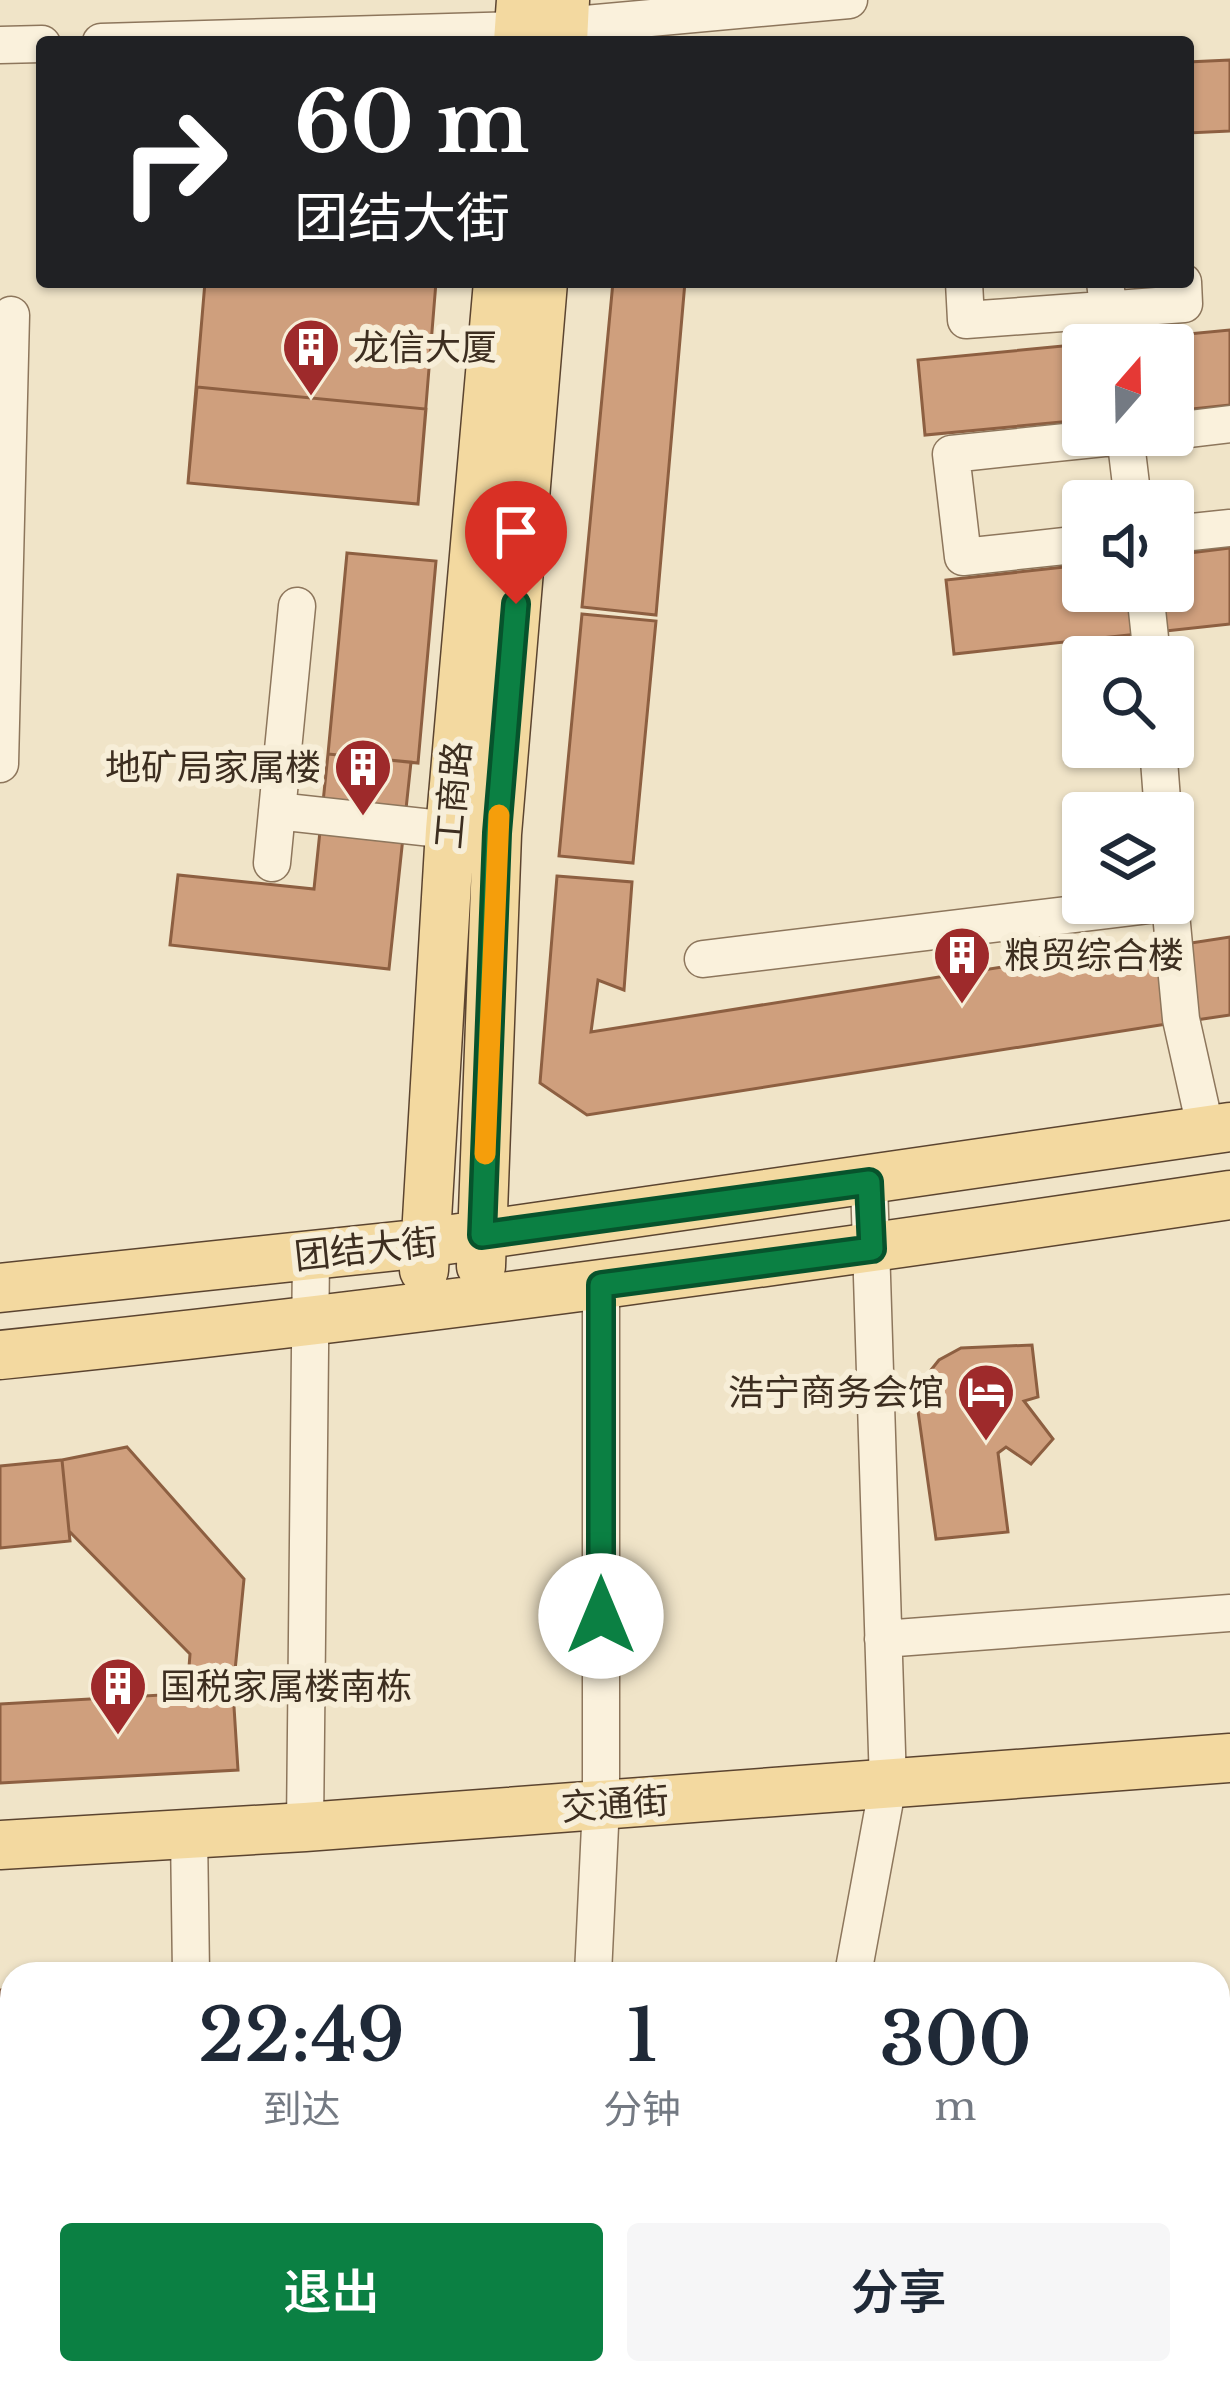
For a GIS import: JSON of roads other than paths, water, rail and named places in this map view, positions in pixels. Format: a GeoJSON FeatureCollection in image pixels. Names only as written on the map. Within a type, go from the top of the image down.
{"type":"FeatureCollection","features":[{"type":"Feature","properties":{"kind":"main road","name":"工商路"},"geometry":{"type":"LineString","coordinates":[[421,1309],[450,830],[497,288]]}},
{"type":"Feature","properties":{"kind":"main road","name":"工商路"},"geometry":{"type":"LineString","coordinates":[[480,1300],[497,833],[542,288]]}},
{"type":"Feature","properties":{"kind":"main road","name":"团结大街"},"geometry":{"type":"LineString","coordinates":[[0,1288],[425,1244],[1218,1129]]}},
{"type":"Feature","properties":{"kind":"main road","name":"团结大街"},"geometry":{"type":"LineString","coordinates":[[0,1355],[421,1309],[1230,1195]]}},
{"type":"Feature","properties":{"kind":"main road","name":"交通街"},"geometry":{"type":"LineString","coordinates":[[0,1844],[305,1827],[1230,1758]]}},
{"type":"Feature","properties":{"kind":"street"},"geometry":{"type":"LineString","coordinates":[[248,36],[542,24],[849,0]]}},
{"type":"Feature","properties":{"kind":"street"},"geometry":{"type":"LineString","coordinates":[[0,45],[36,44]]}},
{"type":"Feature","properties":{"kind":"street"},"geometry":{"type":"LineString","coordinates":[[964,288],[967,320],[1184,304],[1183,288]]}},
{"type":"Feature","properties":{"kind":"street"},"geometry":{"type":"LineString","coordinates":[[1107,288],[1111,324]]}},
{"type":"Feature","properties":{"kind":"street"},"geometry":{"type":"LineString","coordinates":[[0,764],[11,315]]}},
{"type":"Feature","properties":{"kind":"street"},"geometry":{"type":"LineString","coordinates":[[1194,428],[1230,424]]}},
{"type":"Feature","properties":{"kind":"street"},"geometry":{"type":"LineString","coordinates":[[1062,442],[951,454],[963,557],[1062,546]]}},
{"type":"Feature","properties":{"kind":"street"},"geometry":{"type":"LineString","coordinates":[[1194,532],[1230,528]]}},
{"type":"Feature","properties":{"kind":"street"},"geometry":{"type":"LineString","coordinates":[[272,863],[297,606]]}},
{"type":"Feature","properties":{"kind":"street"},"geometry":{"type":"LineString","coordinates":[[277,811],[450,830]]}},
{"type":"Feature","properties":{"kind":"street"},"geometry":{"type":"LineString","coordinates":[[703,959],[1062,916]]}},
{"type":"Feature","properties":{"kind":"street"},"geometry":{"type":"LineString","coordinates":[[1170,924],[1181,1018],[1218,1129]]}},
{"type":"Feature","properties":{"kind":"street"},"geometry":{"type":"LineString","coordinates":[[855,1962],[888,1784],[869,1182]]}},
{"type":"Feature","properties":{"kind":"street"},"geometry":{"type":"LineString","coordinates":[[305,1827],[311,1255]]}},
{"type":"Feature","properties":{"kind":"street"},"geometry":{"type":"LineString","coordinates":[[594,1962],[601,1805],[601,1285]]}},
{"type":"Feature","properties":{"kind":"street"},"geometry":{"type":"LineString","coordinates":[[883,1639],[1230,1613]]}},
{"type":"Feature","properties":{"kind":"street"},"geometry":{"type":"LineString","coordinates":[[190,1832],[191,1962]]}},
{"type":"Feature","properties":{"kind":"place","name":"龙信大厦"},"geometry":{"type":"Point","coordinates":[311,398]}},
{"type":"Feature","properties":{"kind":"place","name":"地矿局家属楼"},"geometry":{"type":"Point","coordinates":[363,818]}},
{"type":"Feature","properties":{"kind":"place","name":"粮贸综合楼"},"geometry":{"type":"Point","coordinates":[962,1006]}},
{"type":"Feature","properties":{"kind":"place","name":"浩宁商务会馆"},"geometry":{"type":"Point","coordinates":[986,1443]}},
{"type":"Feature","properties":{"kind":"place","name":"国税家属楼南栋"},"geometry":{"type":"Point","coordinates":[118,1737]}}]}
